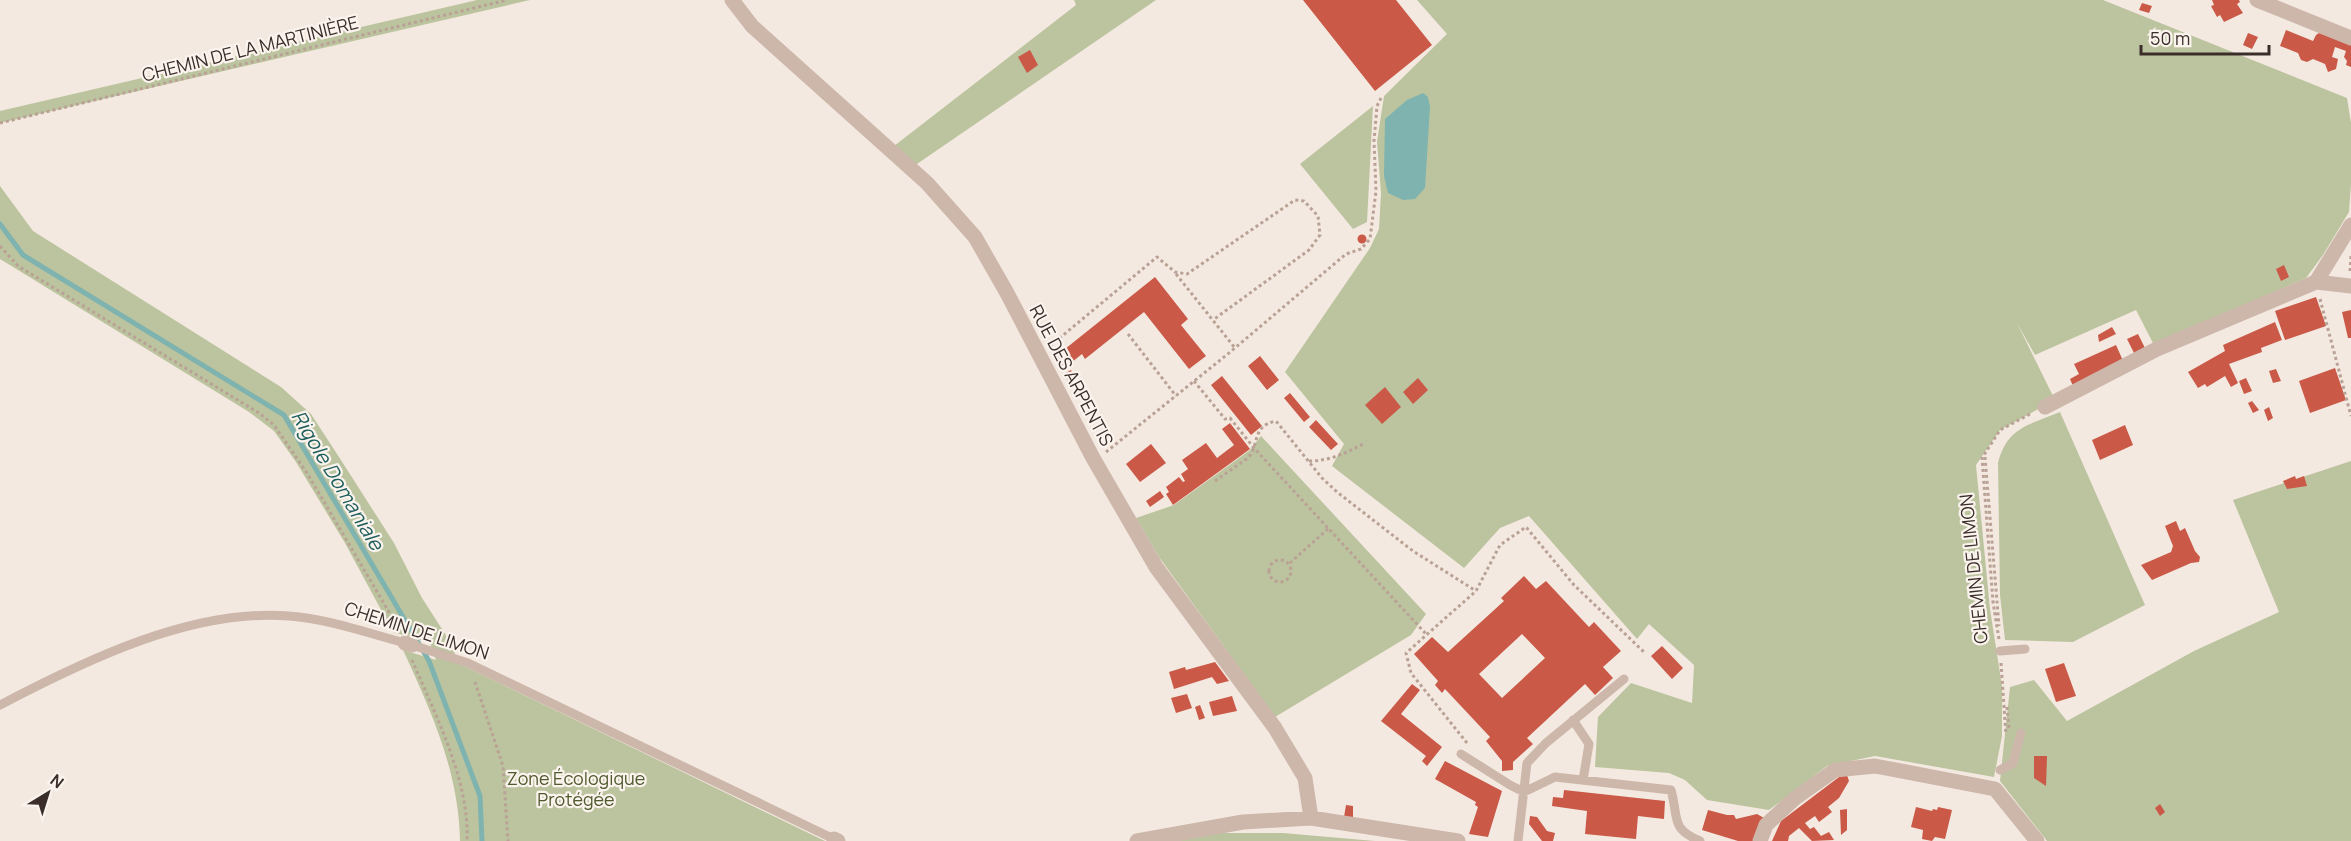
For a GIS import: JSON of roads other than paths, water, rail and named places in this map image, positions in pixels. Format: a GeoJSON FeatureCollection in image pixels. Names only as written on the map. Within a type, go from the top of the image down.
{"type":"FeatureCollection","features":[{"type":"Feature","properties":{"kind":"street","name":"RUE DES ARPENTIS"},"geometry":{"type":"LineString","coordinates":[[732,0],[752,26],[927,183],[975,237],[1093,458],[1156,567],[1275,728],[1305,778],[1311,819]]}},
{"type":"Feature","properties":{"kind":"street"},"geometry":{"type":"LineString","coordinates":[[2258,0],[2351,38]]}},
{"type":"Feature","properties":{"kind":"street"},"geometry":{"type":"LineString","coordinates":[[2316,282],[2351,225]]}},
{"type":"Feature","properties":{"kind":"street"},"geometry":{"type":"LineString","coordinates":[[2045,407],[2157,349],[2316,282],[2351,286]]}},
{"type":"Feature","properties":{"kind":"street"},"geometry":{"type":"LineString","coordinates":[[1760,841],[1766,825],[1794,799],[1835,771],[1875,766],[1995,789],[2037,841]]}},
{"type":"Feature","properties":{"kind":"street"},"geometry":{"type":"LineString","coordinates":[[1146,840],[1243,822],[1311,819],[1458,841]]}},
{"type":"Feature","properties":{"kind":"lane","name":"CHEMIN DE LIMON"},"geometry":{"type":"LineString","coordinates":[[0,705],[108,654],[185,627],[223,618],[290,616],[334,624],[468,663],[836,840]]}},
{"type":"Feature","properties":{"kind":"lane"},"geometry":{"type":"LineString","coordinates":[[2001,651],[2025,649]]}},
{"type":"Feature","properties":{"kind":"lane"},"geometry":{"type":"LineString","coordinates":[[1518,841],[1527,763],[1546,743],[1624,679]]}},
{"type":"Feature","properties":{"kind":"lane"},"geometry":{"type":"LineString","coordinates":[[1573,720],[1589,744],[1583,780]]}},
{"type":"Feature","properties":{"kind":"lane"},"geometry":{"type":"LineString","coordinates":[[2001,770],[2013,763],[2021,733]]}},
{"type":"Feature","properties":{"kind":"lane"},"geometry":{"type":"LineString","coordinates":[[1461,754],[1524,792]]}},
{"type":"Feature","properties":{"kind":"lane"},"geometry":{"type":"LineString","coordinates":[[1524,792],[1555,777],[1671,790],[1678,825],[1684,834],[1700,841]]}},
{"type":"Feature","properties":{"kind":"water"},"geometry":{"type":"Polygon","coordinates":[[[1423,93],[1428,97],[1430,107],[1425,188],[1415,199],[1403,200],[1388,193],[1384,176],[1385,119],[1407,100],[1423,93]]]}},
{"type":"Feature","properties":{"kind":"waterway","name":"Rigole Domaniale"},"geometry":{"type":"LineString","coordinates":[[0,224],[23,255],[284,415],[429,661],[480,796],[482,841]]}},
{"type":"Feature","properties":{"kind":"park label","name":"Zone Écologique Protégée"},"geometry":{"type":"Point","coordinates":[576,788]}}]}
